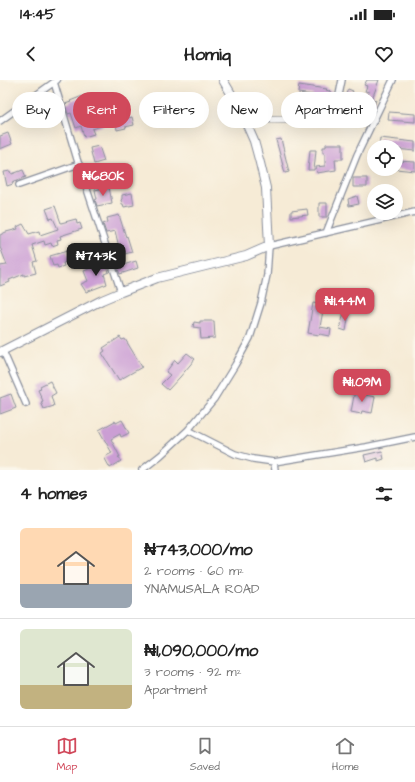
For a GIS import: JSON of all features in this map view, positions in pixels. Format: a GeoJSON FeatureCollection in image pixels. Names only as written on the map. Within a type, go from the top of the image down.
{"type":"FeatureCollection","features":[{"type":"Feature","properties":{"kind":"main road"},"geometry":{"type":"LineString","coordinates":[[223,80],[230,92]]}},
{"type":"Feature","properties":{"kind":"main road"},"geometry":{"type":"LineString","coordinates":[[1,352],[102,300],[157,278],[246,256],[269,246],[266,188],[254,141],[248,128]]}},
{"type":"Feature","properties":{"kind":"street"},"geometry":{"type":"LineString","coordinates":[[340,92],[342,80]]}},
{"type":"Feature","properties":{"kind":"street"},"geometry":{"type":"LineString","coordinates":[[377,115],[393,80]]}},
{"type":"Feature","properties":{"kind":"street"},"geometry":{"type":"LineString","coordinates":[[0,121],[55,81],[79,164],[122,292]]}},
{"type":"Feature","properties":{"kind":"street"},"geometry":{"type":"LineString","coordinates":[[326,233],[357,155],[370,128]]}},
{"type":"Feature","properties":{"kind":"street"},"geometry":{"type":"LineString","coordinates":[[19,185],[79,164]]}},
{"type":"Feature","properties":{"kind":"street"},"geometry":{"type":"LineString","coordinates":[[142,470],[161,456],[188,430],[214,399],[235,365],[250,338],[261,303],[267,275],[269,246],[415,212]]}},
{"type":"Feature","properties":{"kind":"street"},"geometry":{"type":"LineString","coordinates":[[1,352],[26,404]]}},
{"type":"Feature","properties":{"kind":"street"},"geometry":{"type":"LineString","coordinates":[[188,430],[235,454],[253,459],[274,462],[366,447],[415,437]]}},
{"type":"Feature","properties":{"kind":"street"},"geometry":{"type":"LineString","coordinates":[[274,462],[275,470]]}},
{"type":"Feature","properties":{"kind":"building"},"geometry":{"type":"Polygon","coordinates":[[[367,80],[379,80],[375,92],[365,91],[367,86],[364,85],[367,80]]]}},
{"type":"Feature","properties":{"kind":"building"},"geometry":{"type":"Polygon","coordinates":[[[299,85],[327,89],[326,90],[332,92],[298,92],[299,85]]]}},
{"type":"Feature","properties":{"kind":"building"},"geometry":{"type":"Polygon","coordinates":[[[348,89],[353,91],[352,92],[347,92],[348,89]]]}},
{"type":"Feature","properties":{"kind":"building"},"geometry":{"type":"Polygon","coordinates":[[[73,100],[73,119],[71,113],[68,114],[65,104],[71,102],[70,101],[73,100]]]}},
{"type":"Feature","properties":{"kind":"building"},"geometry":{"type":"Polygon","coordinates":[[[389,112],[415,114],[415,122],[388,120],[389,112]]]}},
{"type":"Feature","properties":{"kind":"building"},"geometry":{"type":"Polygon","coordinates":[[[131,117],[132,117],[134,125],[131,126],[131,117]]]}},
{"type":"Feature","properties":{"kind":"building"},"geometry":{"type":"Polygon","coordinates":[[[82,128],[95,128],[92,129],[94,134],[84,137],[82,128]]]}},
{"type":"Feature","properties":{"kind":"building"},"geometry":{"type":"Polygon","coordinates":[[[8,133],[12,144],[0,149],[0,136],[8,133]]]}},
{"type":"Feature","properties":{"kind":"building"},"geometry":{"type":"Polygon","coordinates":[[[380,138],[398,140],[380,140],[380,138]]]}},
{"type":"Feature","properties":{"kind":"building"},"geometry":{"type":"Polygon","coordinates":[[[281,139],[289,172],[285,173],[276,140],[281,139]]]}},
{"type":"Feature","properties":{"kind":"building"},"geometry":{"type":"Polygon","coordinates":[[[403,141],[415,142],[415,151],[403,150],[403,141]]]}},
{"type":"Feature","properties":{"kind":"building"},"geometry":{"type":"Polygon","coordinates":[[[326,144],[343,144],[343,159],[335,159],[336,170],[317,173],[316,167],[325,166],[325,153],[323,153],[323,147],[326,147],[326,144]]]}},
{"type":"Feature","properties":{"kind":"building"},"geometry":{"type":"Polygon","coordinates":[[[99,146],[104,161],[94,164],[90,148],[99,146]]]}},
{"type":"Feature","properties":{"kind":"building"},"geometry":{"type":"Polygon","coordinates":[[[310,150],[316,150],[314,170],[308,170],[310,150]]]}},
{"type":"Feature","properties":{"kind":"building"},"geometry":{"type":"Polygon","coordinates":[[[403,161],[415,162],[415,171],[403,170],[403,161]]]}},
{"type":"Feature","properties":{"kind":"building"},"geometry":{"type":"Polygon","coordinates":[[[23,170],[26,177],[12,182],[13,184],[7,186],[4,172],[11,171],[12,174],[23,170]]]}},
{"type":"Feature","properties":{"kind":"building"},"geometry":{"type":"Polygon","coordinates":[[[353,178],[367,178],[367,187],[353,187],[353,178]]]}},
{"type":"Feature","properties":{"kind":"building"},"geometry":{"type":"Polygon","coordinates":[[[109,187],[112,203],[97,206],[95,200],[97,199],[95,190],[109,187]]]}},
{"type":"Feature","properties":{"kind":"building"},"geometry":{"type":"Polygon","coordinates":[[[132,193],[134,205],[124,207],[121,200],[122,195],[132,193]]]}},
{"type":"Feature","properties":{"kind":"building"},"geometry":{"type":"Polygon","coordinates":[[[357,196],[359,204],[349,206],[348,199],[357,196]]]}},
{"type":"Feature","properties":{"kind":"building"},"geometry":{"type":"Polygon","coordinates":[[[319,203],[327,203],[327,217],[319,217],[319,203]]]}},
{"type":"Feature","properties":{"kind":"building"},"geometry":{"type":"Polygon","coordinates":[[[55,206],[61,223],[76,219],[77,224],[80,223],[82,229],[60,236],[61,239],[57,240],[58,244],[52,246],[51,243],[45,245],[44,241],[32,245],[37,261],[33,262],[36,273],[24,276],[24,274],[9,280],[10,282],[0,286],[0,266],[7,265],[0,247],[0,235],[18,229],[17,227],[23,224],[29,234],[39,231],[40,235],[58,229],[53,218],[50,219],[46,209],[55,206]]]}},
{"type":"Feature","properties":{"kind":"building"},"geometry":{"type":"Polygon","coordinates":[[[307,209],[308,215],[291,217],[291,211],[307,209]]]}},
{"type":"Feature","properties":{"kind":"building"},"geometry":{"type":"Polygon","coordinates":[[[119,215],[132,252],[121,255],[115,231],[106,233],[103,224],[108,222],[107,218],[119,215]]]}},
{"type":"Feature","properties":{"kind":"building"},"geometry":{"type":"Polygon","coordinates":[[[88,248],[91,258],[79,262],[77,259],[63,263],[64,266],[58,268],[57,265],[53,266],[50,256],[67,251],[68,255],[88,248]]]}},
{"type":"Feature","properties":{"kind":"building"},"geometry":{"type":"Polygon","coordinates":[[[136,261],[138,268],[120,274],[117,267],[136,261]]]}},
{"type":"Feature","properties":{"kind":"building"},"geometry":{"type":"Polygon","coordinates":[[[105,262],[109,272],[104,274],[107,284],[86,292],[81,284],[88,281],[84,271],[105,262]]]}},
{"type":"Feature","properties":{"kind":"building"},"geometry":{"type":"Polygon","coordinates":[[[313,303],[324,305],[320,327],[331,329],[330,336],[308,333],[313,303]]]}},
{"type":"Feature","properties":{"kind":"building"},"geometry":{"type":"Polygon","coordinates":[[[344,312],[349,313],[346,331],[340,329],[344,312]]]}},
{"type":"Feature","properties":{"kind":"building"},"geometry":{"type":"Polygon","coordinates":[[[200,321],[214,321],[215,338],[201,339],[200,328],[193,327],[194,322],[200,323],[200,321]]]}},
{"type":"Feature","properties":{"kind":"building"},"geometry":{"type":"Polygon","coordinates":[[[120,337],[122,340],[125,339],[142,367],[119,380],[102,353],[105,351],[103,348],[120,337]]]}},
{"type":"Feature","properties":{"kind":"building"},"geometry":{"type":"Polygon","coordinates":[[[187,353],[195,359],[168,390],[161,384],[170,375],[166,372],[175,360],[178,363],[187,353]]]}},
{"type":"Feature","properties":{"kind":"building"},"geometry":{"type":"Polygon","coordinates":[[[50,381],[56,393],[51,396],[54,406],[44,409],[41,402],[43,401],[38,390],[41,389],[40,386],[50,381]]]}},
{"type":"Feature","properties":{"kind":"building"},"geometry":{"type":"Polygon","coordinates":[[[355,390],[366,392],[365,395],[375,397],[372,413],[362,411],[361,414],[351,412],[355,390]]]}},
{"type":"Feature","properties":{"kind":"building"},"geometry":{"type":"Polygon","coordinates":[[[11,394],[16,408],[0,414],[0,398],[11,394]]]}},
{"type":"Feature","properties":{"kind":"building"},"geometry":{"type":"Polygon","coordinates":[[[122,420],[129,433],[121,437],[120,434],[111,439],[121,461],[110,468],[104,457],[112,453],[99,430],[115,421],[116,423],[122,420]]]}},
{"type":"Feature","properties":{"kind":"building"},"geometry":{"type":"Polygon","coordinates":[[[382,451],[384,459],[378,461],[378,458],[366,462],[364,455],[382,451]]]}}]}
